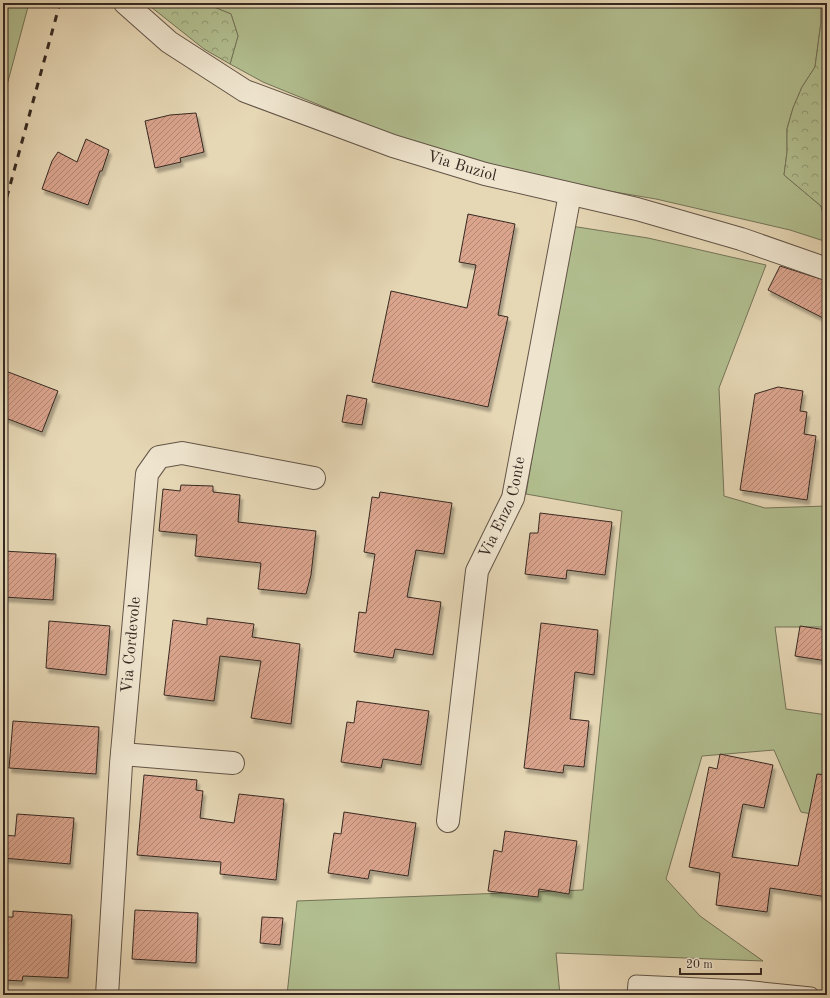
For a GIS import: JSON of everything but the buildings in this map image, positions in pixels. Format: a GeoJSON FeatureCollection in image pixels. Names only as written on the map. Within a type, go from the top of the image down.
{"type":"FeatureCollection","features":[{"type":"Feature","properties":{"kind":"street","name":"Via Buziol"},"geometry":{"type":"LineString","coordinates":[[125,3],[169,42],[245,91],[393,146],[485,174],[637,209],[741,239],[827,270]]}},
{"type":"Feature","properties":{"kind":"street","name":"Via Enzo Conte"},"geometry":{"type":"LineString","coordinates":[[448,821],[477,572],[513,498],[570,194]]}},
{"type":"Feature","properties":{"kind":"street","name":"Via Cordevole"},"geometry":{"type":"LineString","coordinates":[[107,995],[122,754],[147,474],[159,457],[182,453],[314,478]]}},
{"type":"Feature","properties":{"kind":"street"},"geometry":{"type":"LineString","coordinates":[[122,754],[233,763]]}},
{"type":"Feature","properties":{"kind":"lane"},"geometry":{"type":"LineString","coordinates":[[635,995],[636,983],[743,988],[811,995]]}},
{"type":"Feature","properties":{"kind":"green space"},"geometry":{"type":"Polygon","coordinates":[[[3,3],[29,3],[3,100],[3,3]]]}},
{"type":"Feature","properties":{"kind":"green space"},"geometry":{"type":"Polygon","coordinates":[[[146,3],[204,3],[231,14],[238,36],[230,64],[204,49],[146,3]]]}},
{"type":"Feature","properties":{"kind":"green space"},"geometry":{"type":"Polygon","coordinates":[[[204,3],[821,3],[821,22],[815,67],[802,87],[793,108],[787,129],[787,152],[784,175],[821,206],[827,228],[827,242],[790,230],[656,199],[579,186],[487,167],[417,145],[263,82],[230,64],[238,36],[231,14],[204,3]]]}},
{"type":"Feature","properties":{"kind":"green space"},"geometry":{"type":"Polygon","coordinates":[[[821,3],[827,3],[827,228],[821,206],[784,175],[787,152],[787,129],[793,108],[802,87],[815,67],[821,22],[821,3]]]}},
{"type":"Feature","properties":{"kind":"green space"},"geometry":{"type":"Polygon","coordinates":[[[571,226],[648,238],[766,265],[719,388],[724,496],[765,508],[827,506],[827,627],[775,627],[786,709],[827,715],[827,817],[801,812],[774,750],[702,756],[666,879],[700,916],[763,961],[556,953],[560,995],[287,995],[297,901],[583,890],[622,511],[526,494],[571,226]]]}},
{"type":"Feature","properties":{"kind":"railway"},"geometry":{"type":"LineString","coordinates":[[3,211],[60,3]]}}]}
